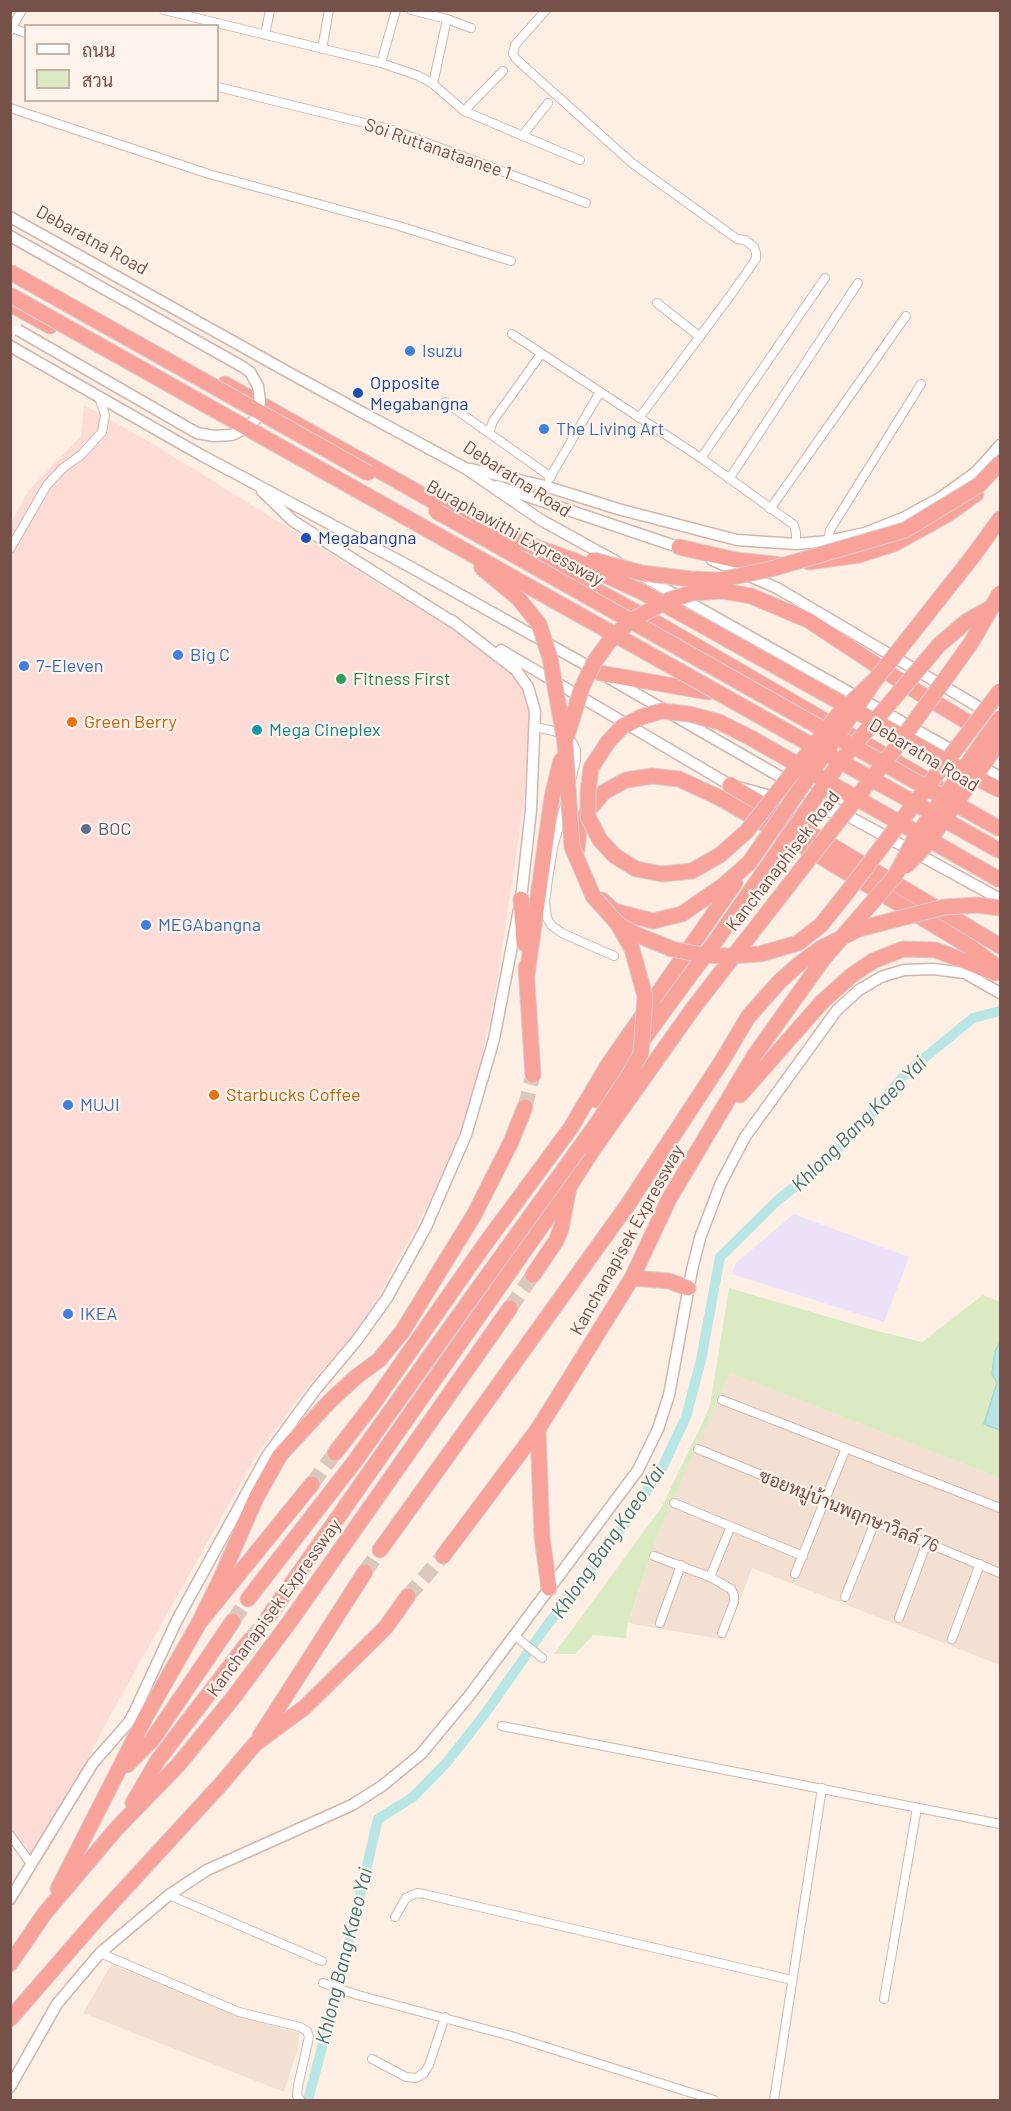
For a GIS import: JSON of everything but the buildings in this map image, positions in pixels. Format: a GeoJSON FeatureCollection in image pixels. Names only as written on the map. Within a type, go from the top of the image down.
{"type":"FeatureCollection","features":[{"type":"Feature","properties":{"kind":"highway","name":"Debaratna Road"},"geometry":{"type":"LineString","coordinates":[[10,265],[660,625],[1000,823]]}},
{"type":"Feature","properties":{"kind":"highway","name":"Buraphawithi Expressway"},"geometry":{"type":"LineString","coordinates":[[10,272],[1000,830]]}},
{"type":"Feature","properties":{"kind":"highway"},"geometry":{"type":"LineString","coordinates":[[10,295],[1000,851]]}},
{"type":"Feature","properties":{"kind":"highway"},"geometry":{"type":"LineString","coordinates":[[10,304],[308,467],[1000,858]]}},
{"type":"Feature","properties":{"kind":"highway"},"geometry":{"type":"LineString","coordinates":[[543,549],[662,576],[719,580],[771,569],[905,530],[979,485],[1000,465]]}},
{"type":"Feature","properties":{"kind":"highway"},"geometry":{"type":"LineString","coordinates":[[679,547],[736,560],[777,566],[859,555],[894,544],[948,514],[981,490],[1000,465]]}},
{"type":"Feature","properties":{"kind":"highway"},"geometry":{"type":"LineString","coordinates":[[436,511],[543,549],[644,593],[1000,790]]}},
{"type":"Feature","properties":{"kind":"highway","name":"Kanchanaphisek Road"},"geometry":{"type":"LineString","coordinates":[[660,1004],[748,863],[876,679],[974,556],[1000,519]]}},
{"type":"Feature","properties":{"kind":"highway"},"geometry":{"type":"LineString","coordinates":[[428,529],[518,598],[539,624],[550,658],[565,743],[572,848],[593,896],[618,924],[663,946],[702,955],[760,954],[798,943],[821,926],[1000,691]]}},
{"type":"Feature","properties":{"kind":"highway"},"geometry":{"type":"LineString","coordinates":[[527,975],[552,797],[573,711],[582,687],[595,662],[608,644],[630,621],[669,600],[692,593],[723,591],[751,596],[807,620],[911,688],[1000,741],[923,849],[895,876]]}},
{"type":"Feature","properties":{"kind":"highway","name":"Kanchanaphisek Road"},"geometry":{"type":"LineString","coordinates":[[569,1187],[694,1007],[901,740],[972,643],[1000,593]]}},
{"type":"Feature","properties":{"kind":"highway"},"geometry":{"type":"LineString","coordinates":[[335,1453],[570,1129],[620,1072],[660,1004],[717,939],[840,762],[939,645],[967,621],[1000,603]]}},
{"type":"Feature","properties":{"kind":"highway"},"geometry":{"type":"LineString","coordinates":[[600,673],[708,692]]}},
{"type":"Feature","properties":{"kind":"highway"},"geometry":{"type":"LineString","coordinates":[[876,679],[837,716],[802,760],[795,769],[788,778],[760,813],[747,831],[720,855],[692,871],[662,874],[636,869],[615,856],[600,840],[588,817],[591,768],[608,742],[622,727],[641,717],[662,711],[689,714],[719,722],[751,738],[782,756],[793,762],[803,767],[1000,880]]}},
{"type":"Feature","properties":{"kind":"highway"},"geometry":{"type":"LineString","coordinates":[[895,876],[915,838],[1000,719],[977,706]]}},
{"type":"Feature","properties":{"kind":"highway"},"geometry":{"type":"LineString","coordinates":[[748,863],[704,900],[682,914],[653,921],[614,911],[595,893],[584,876],[576,851],[579,830],[587,812],[604,792],[626,780],[652,776],[679,779],[718,797],[972,948],[1000,969]]}},
{"type":"Feature","properties":{"kind":"highway"},"geometry":{"type":"LineString","coordinates":[[730,784],[1000,946]]}},
{"type":"Feature","properties":{"kind":"highway","name":"Kanchanapisek Expressway"},"geometry":{"type":"LineString","coordinates":[[443,1556],[538,1429],[632,1278],[669,1199],[754,1056],[824,958],[895,876]]}},
{"type":"Feature","properties":{"kind":"highway"},"geometry":{"type":"LineString","coordinates":[[521,899],[533,1075]]}},
{"type":"Feature","properties":{"kind":"highway"},"geometry":{"type":"LineString","coordinates":[[380,1550],[629,1203],[722,1061],[748,1017],[779,982],[821,948],[859,929],[944,907],[977,905],[1000,908]]}},
{"type":"Feature","properties":{"kind":"highway","name":"Kanchanapisek Expressway"},"geometry":{"type":"LineString","coordinates":[[248,1599],[355,1461],[596,1125],[629,1075],[641,1053],[645,996],[632,949],[618,924]]}},
{"type":"Feature","properties":{"kind":"highway"},"geometry":{"type":"LineString","coordinates":[[712,1129],[764,1066],[822,1002],[852,975],[873,961],[903,949],[936,950],[999,986]]}},
{"type":"Feature","properties":{"kind":"highway"},"geometry":{"type":"LineString","coordinates":[[199,1623],[256,1498],[280,1455],[330,1401],[356,1377],[380,1360],[402,1332],[474,1215],[511,1142],[525,1107]]}},
{"type":"Feature","properties":{"kind":"highway"},"geometry":{"type":"LineString","coordinates":[[533,1275],[556,1241],[569,1187]]}},
{"type":"Feature","properties":{"kind":"highway"},"geometry":{"type":"LineString","coordinates":[[269,1616],[569,1187]]}},
{"type":"Feature","properties":{"kind":"highway"},"geometry":{"type":"LineString","coordinates":[[632,1278],[669,1281],[688,1288]]}},
{"type":"Feature","properties":{"kind":"highway","name":"Kanchanapisek Expressway"},"geometry":{"type":"LineString","coordinates":[[10,1964],[45,1913],[117,1828],[179,1764],[252,1672],[311,1593],[510,1308]]}},
{"type":"Feature","properties":{"kind":"highway"},"geometry":{"type":"LineString","coordinates":[[538,1429],[542,1537],[549,1588]]}},
{"type":"Feature","properties":{"kind":"highway","name":"Kanchanapisek Expressway"},"geometry":{"type":"LineString","coordinates":[[45,1913],[146,1716],[199,1623],[312,1484]]}},
{"type":"Feature","properties":{"kind":"highway"},"geometry":{"type":"LineString","coordinates":[[10,2019],[255,1744],[365,1572]]}},
{"type":"Feature","properties":{"kind":"highway"},"geometry":{"type":"LineString","coordinates":[[255,1744],[305,1707],[386,1628],[408,1596]]}},
{"type":"Feature","properties":{"kind":"highway","name":"Kanchanapisek Expressway"},"geometry":{"type":"LineString","coordinates":[[118,1774],[152,1740],[233,1621]]}},
{"type":"Feature","properties":{"kind":"highway"},"geometry":{"type":"LineString","coordinates":[[117,1828],[158,1761],[250,1640]]}},
{"type":"Feature","properties":{"kind":"main road","name":"Debaratna Road"},"geometry":{"type":"LineString","coordinates":[[10,217],[465,468],[541,520],[1000,777]]}},
{"type":"Feature","properties":{"kind":"main road"},"geometry":{"type":"LineString","coordinates":[[10,236],[250,372],[258,386],[261,401],[257,418],[246,428],[232,435],[214,436],[196,433],[14,328]]}},
{"type":"Feature","properties":{"kind":"main road"},"geometry":{"type":"LineString","coordinates":[[10,346],[209,459],[600,673],[850,817],[1000,899]]}},
{"type":"Feature","properties":{"kind":"main road"},"geometry":{"type":"LineString","coordinates":[[465,468],[548,481],[618,509],[736,540],[796,544],[828,541],[865,532],[903,518],[940,498],[976,472],[1000,445]]}},
{"type":"Feature","properties":{"kind":"main road"},"geometry":{"type":"LineString","coordinates":[[251,480],[293,521],[451,620],[730,784],[850,817]]}},
{"type":"Feature","properties":{"kind":"main road"},"geometry":{"type":"LineString","coordinates":[[484,481],[679,547],[777,588],[977,706],[1000,724]]}},
{"type":"Feature","properties":{"kind":"main road"},"geometry":{"type":"LineString","coordinates":[[10,1899],[93,1762],[134,1713],[177,1620],[267,1456],[387,1298],[426,1227],[466,1135],[494,1039],[521,899],[531,810],[535,711],[528,687],[516,670],[451,620]]}},
{"type":"Feature","properties":{"kind":"main road"},"geometry":{"type":"LineString","coordinates":[[10,2087],[57,2004],[100,1953],[170,1895],[207,1870],[352,1805],[382,1786],[421,1754],[469,1696],[638,1470],[658,1429],[669,1395],[688,1288],[700,1238],[720,1185],[745,1137],[837,1010],[866,985],[881,977],[904,970],[933,969],[965,974],[999,986]]}},
{"type":"Feature","properties":{"kind":"street"},"geometry":{"type":"LineString","coordinates":[[11,30],[22,10]]}},
{"type":"Feature","properties":{"kind":"street"},"geometry":{"type":"LineString","coordinates":[[164,10],[381,63],[433,84],[464,111],[580,160]]}},
{"type":"Feature","properties":{"kind":"street"},"geometry":{"type":"LineString","coordinates":[[265,35],[270,10]]}},
{"type":"Feature","properties":{"kind":"street"},"geometry":{"type":"LineString","coordinates":[[322,49],[329,10]]}},
{"type":"Feature","properties":{"kind":"street"},"geometry":{"type":"LineString","coordinates":[[381,63],[396,10]]}},
{"type":"Feature","properties":{"kind":"street"},"geometry":{"type":"LineString","coordinates":[[411,10],[471,28]]}},
{"type":"Feature","properties":{"kind":"street"},"geometry":{"type":"LineString","coordinates":[[546,10],[515,45],[513,54],[516,59],[632,163],[737,239],[745,240],[754,247],[756,259],[639,418]]}},
{"type":"Feature","properties":{"kind":"street"},"geometry":{"type":"LineString","coordinates":[[433,84],[447,20]]}},
{"type":"Feature","properties":{"kind":"street"},"geometry":{"type":"LineString","coordinates":[[464,111],[503,71]]}},
{"type":"Feature","properties":{"kind":"street","name":"Soi Ruttanataanee 1"},"geometry":{"type":"LineString","coordinates":[[219,87],[393,130],[586,203]]}},
{"type":"Feature","properties":{"kind":"street"},"geometry":{"type":"LineString","coordinates":[[522,136],[548,103]]}},
{"type":"Feature","properties":{"kind":"street"},"geometry":{"type":"LineString","coordinates":[[10,108],[209,174],[399,226],[511,261]]}},
{"type":"Feature","properties":{"kind":"street"},"geometry":{"type":"LineString","coordinates":[[701,458],[825,278]]}},
{"type":"Feature","properties":{"kind":"street"},"geometry":{"type":"LineString","coordinates":[[729,479],[858,282]]}},
{"type":"Feature","properties":{"kind":"street"},"geometry":{"type":"LineString","coordinates":[[657,303],[700,337]]}},
{"type":"Feature","properties":{"kind":"street"},"geometry":{"type":"LineString","coordinates":[[770,509],[906,316]]}},
{"type":"Feature","properties":{"kind":"street"},"geometry":{"type":"LineString","coordinates":[[512,334],[701,458],[794,525],[796,544]]}},
{"type":"Feature","properties":{"kind":"street"},"geometry":{"type":"LineString","coordinates":[[489,433],[493,421],[541,354]]}},
{"type":"Feature","properties":{"kind":"street"},"geometry":{"type":"LineString","coordinates":[[828,541],[830,530],[921,384]]}},
{"type":"Feature","properties":{"kind":"street"},"geometry":{"type":"LineString","coordinates":[[445,402],[489,433],[548,481],[600,392]]}},
{"type":"Feature","properties":{"kind":"street"},"geometry":{"type":"LineString","coordinates":[[10,549],[47,485],[81,455],[102,432],[105,415],[99,398]]}},
{"type":"Feature","properties":{"kind":"street"},"geometry":{"type":"LineString","coordinates":[[535,727],[554,731],[568,738],[576,750],[576,760],[553,848],[545,902],[547,918],[551,925],[562,933],[614,956]]}},
{"type":"Feature","properties":{"kind":"street"},"geometry":{"type":"LineString","coordinates":[[722,1400],[1000,1508]]}},
{"type":"Feature","properties":{"kind":"street"},"geometry":{"type":"LineString","coordinates":[[795,1574],[846,1448]]}},
{"type":"Feature","properties":{"kind":"street","name":"ซอยหมู่บ้านพฤกษาวิลล์ 76"},"geometry":{"type":"LineString","coordinates":[[698,1449],[1000,1573]]}},
{"type":"Feature","properties":{"kind":"street"},"geometry":{"type":"LineString","coordinates":[[674,1503],[803,1556]]}},
{"type":"Feature","properties":{"kind":"street"},"geometry":{"type":"LineString","coordinates":[[845,1598],[875,1521]]}},
{"type":"Feature","properties":{"kind":"street"},"geometry":{"type":"LineString","coordinates":[[710,1577],[731,1526]]}},
{"type":"Feature","properties":{"kind":"street"},"geometry":{"type":"LineString","coordinates":[[899,1618],[927,1542]]}},
{"type":"Feature","properties":{"kind":"street"},"geometry":{"type":"LineString","coordinates":[[654,1556],[710,1577],[731,1589],[734,1602],[722,1633]]}},
{"type":"Feature","properties":{"kind":"street"},"geometry":{"type":"LineString","coordinates":[[952,1639],[980,1564]]}},
{"type":"Feature","properties":{"kind":"street"},"geometry":{"type":"LineString","coordinates":[[660,1623],[681,1566]]}},
{"type":"Feature","properties":{"kind":"street"},"geometry":{"type":"LineString","coordinates":[[514,1635],[542,1658]]}},
{"type":"Feature","properties":{"kind":"street"},"geometry":{"type":"LineString","coordinates":[[502,1726],[1000,1824]]}},
{"type":"Feature","properties":{"kind":"street"},"geometry":{"type":"LineString","coordinates":[[774,2100],[822,1788]]}},
{"type":"Feature","properties":{"kind":"street"},"geometry":{"type":"LineString","coordinates":[[884,1999],[917,1808]]}},
{"type":"Feature","properties":{"kind":"street"},"geometry":{"type":"LineString","coordinates":[[10,1835],[31,1864]]}},
{"type":"Feature","properties":{"kind":"street"},"geometry":{"type":"LineString","coordinates":[[395,1917],[406,1898],[417,1893],[424,1894],[792,1980]]}},
{"type":"Feature","properties":{"kind":"street"},"geometry":{"type":"LineString","coordinates":[[170,1895],[322,1961]]}},
{"type":"Feature","properties":{"kind":"street"},"geometry":{"type":"LineString","coordinates":[[100,1953],[239,2012],[300,2027],[307,2031],[309,2037],[298,2086],[297,2096],[300,2100]]}},
{"type":"Feature","properties":{"kind":"street"},"geometry":{"type":"LineString","coordinates":[[326,1984],[511,2036],[714,2100]]}},
{"type":"Feature","properties":{"kind":"street"},"geometry":{"type":"LineString","coordinates":[[372,2059],[406,2077],[416,2078],[424,2073],[429,2065],[444,2017]]}},
{"type":"Feature","properties":{"kind":"shaded area"},"geometry":{"type":"Polygon","coordinates":[[[84,405],[155,445],[492,654],[512,672],[523,688],[528,707],[529,730],[525,795],[496,987],[482,1059],[461,1130],[436,1190],[363,1325],[307,1387],[257,1454],[111,1714],[31,1868],[10,1839],[10,524],[28,491],[81,436],[84,405]]]}},
{"type":"Feature","properties":{"kind":"shaded area"},"geometry":{"type":"Polygon","coordinates":[[[794,1214],[909,1257],[884,1322],[732,1274],[736,1263],[794,1214]]]}},
{"type":"Feature","properties":{"kind":"shaded area"},"geometry":{"type":"Polygon","coordinates":[[[730,1373],[1000,1478],[1000,1665],[752,1568],[725,1640],[628,1623],[661,1527],[730,1373]]]}},
{"type":"Feature","properties":{"kind":"shaded area"},"geometry":{"type":"Polygon","coordinates":[[[111,1965],[281,2029],[300,2033],[297,2051],[284,2092],[83,2013],[111,1965]]]}},
{"type":"Feature","properties":{"kind":"green space"},"geometry":{"type":"Polygon","coordinates":[[[729,1288],[922,1342],[983,1295],[1000,1302],[1000,1342],[995,1351],[997,1383],[985,1424],[1000,1430],[1000,1478],[730,1373],[661,1527],[628,1622],[626,1638],[593,1635],[575,1654],[554,1654],[661,1508],[701,1426],[710,1405],[729,1288]]]}},
{"type":"Feature","properties":{"kind":"water"},"geometry":{"type":"Polygon","coordinates":[[[1000,1342],[1000,1430],[984,1424],[997,1383],[992,1374],[995,1351],[1000,1342]]]}},
{"type":"Feature","properties":{"kind":"waterway","name":"Khlong Bang Kaeo Yai"},"geometry":{"type":"LineString","coordinates":[[308,2100],[341,1976],[378,1819],[413,1797],[447,1762],[484,1715],[545,1628],[623,1527],[662,1468],[686,1417],[701,1360],[720,1257],[778,1200],[824,1163],[857,1130],[906,1073],[973,1018],[1000,1011]]}},
{"type":"Feature","properties":{"kind":"tunnel"},"geometry":{"type":"LineString","coordinates":[[525,1107],[533,1075]]}},
{"type":"Feature","properties":{"kind":"tunnel"},"geometry":{"type":"LineString","coordinates":[[510,1308],[533,1275]]}},
{"type":"Feature","properties":{"kind":"tunnel"},"geometry":{"type":"LineString","coordinates":[[312,1484],[335,1453]]}},
{"type":"Feature","properties":{"kind":"tunnel"},"geometry":{"type":"LineString","coordinates":[[365,1572],[380,1550]]}},
{"type":"Feature","properties":{"kind":"tunnel"},"geometry":{"type":"LineString","coordinates":[[408,1596],[443,1556]]}},
{"type":"Feature","properties":{"kind":"tunnel"},"geometry":{"type":"LineString","coordinates":[[233,1621],[248,1599]]}},
{"type":"Feature","properties":{"kind":"tunnel"},"geometry":{"type":"LineString","coordinates":[[250,1640],[269,1616]]}},
{"type":"Feature","properties":{"kind":"place","name":"Isuzu"},"geometry":{"type":"Point","coordinates":[410,351]}},
{"type":"Feature","properties":{"kind":"place","name":"Opposite Megabangna"},"geometry":{"type":"Point","coordinates":[358,393]}},
{"type":"Feature","properties":{"kind":"place","name":"The Living Art"},"geometry":{"type":"Point","coordinates":[544,429]}},
{"type":"Feature","properties":{"kind":"place","name":"Megabangna"},"geometry":{"type":"Point","coordinates":[306,538]}},
{"type":"Feature","properties":{"kind":"place","name":"Big C"},"geometry":{"type":"Point","coordinates":[178,655]}},
{"type":"Feature","properties":{"kind":"place","name":"7-Eleven"},"geometry":{"type":"Point","coordinates":[24,666]}},
{"type":"Feature","properties":{"kind":"place","name":"Fitness First"},"geometry":{"type":"Point","coordinates":[341,679]}},
{"type":"Feature","properties":{"kind":"place","name":"Green Berry"},"geometry":{"type":"Point","coordinates":[72,722]}},
{"type":"Feature","properties":{"kind":"place","name":"Mega Cineplex"},"geometry":{"type":"Point","coordinates":[257,730]}},
{"type":"Feature","properties":{"kind":"place","name":"BOC"},"geometry":{"type":"Point","coordinates":[86,829]}},
{"type":"Feature","properties":{"kind":"place","name":"MEGAbangna"},"geometry":{"type":"Point","coordinates":[146,925]}},
{"type":"Feature","properties":{"kind":"place","name":"Starbucks Coffee"},"geometry":{"type":"Point","coordinates":[214,1095]}},
{"type":"Feature","properties":{"kind":"place","name":"MUJI"},"geometry":{"type":"Point","coordinates":[68,1105]}},
{"type":"Feature","properties":{"kind":"place","name":"IKEA"},"geometry":{"type":"Point","coordinates":[68,1314]}}]}
